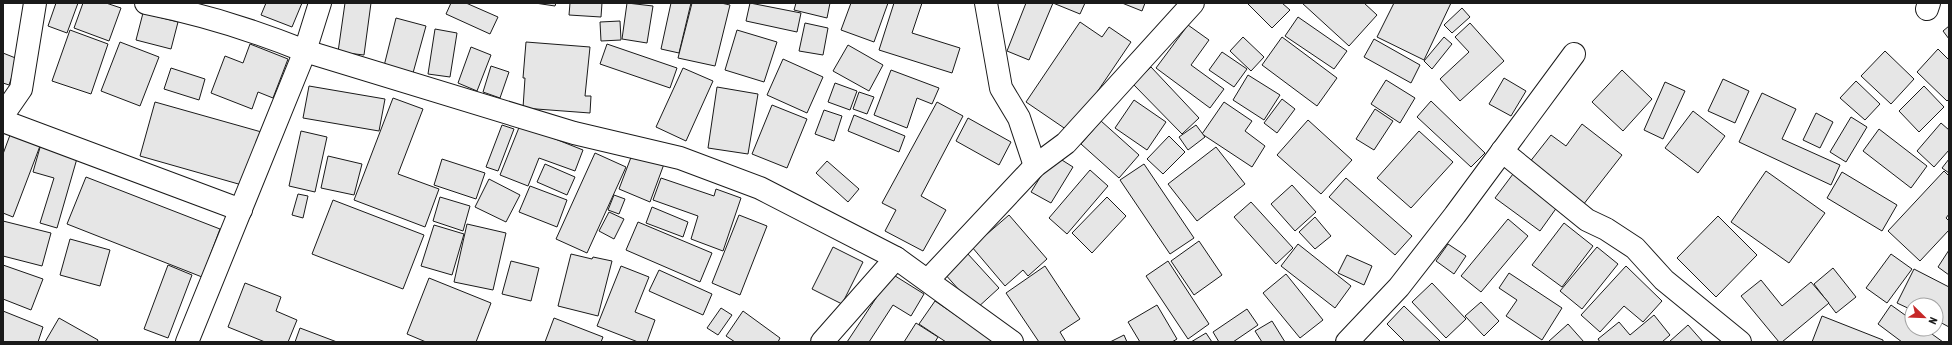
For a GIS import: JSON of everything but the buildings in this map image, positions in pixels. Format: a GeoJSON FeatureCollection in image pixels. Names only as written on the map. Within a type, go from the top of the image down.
{"type":"FeatureCollection","features":[{"type":"Feature","properties":{"kind":"street"},"geometry":{"type":"LineString","coordinates":[[3,115],[10,94],[21,89],[35,3]]}},
{"type":"Feature","properties":{"kind":"street"},"geometry":{"type":"LineString","coordinates":[[146,3],[194,13],[268,36],[305,51],[574,133],[680,158],[760,188],[896,258],[1012,342]]}},
{"type":"Feature","properties":{"kind":"street"},"geometry":{"type":"LineString","coordinates":[[192,341],[241,210],[305,51],[320,3]]}},
{"type":"Feature","properties":{"kind":"street"},"geometry":{"type":"LineString","coordinates":[[986,3],[1001,88],[1019,118],[1035,166]]}},
{"type":"Feature","properties":{"kind":"street"},"geometry":{"type":"LineString","coordinates":[[928,280],[1035,166],[1066,143],[1193,3]]}},
{"type":"Feature","properties":{"kind":"street"},"geometry":{"type":"LineString","coordinates":[[1347,342],[1399,287],[1574,54]]}},
{"type":"Feature","properties":{"kind":"street"},"geometry":{"type":"LineString","coordinates":[[3,121],[241,210]]}},
{"type":"Feature","properties":{"kind":"street"},"geometry":{"type":"LineString","coordinates":[[1502,151],[1587,220],[1635,248],[1664,280],[1740,342]]}},
{"type":"Feature","properties":{"kind":"street"},"geometry":{"type":"LineString","coordinates":[[822,342],[896,258]]}}]}
